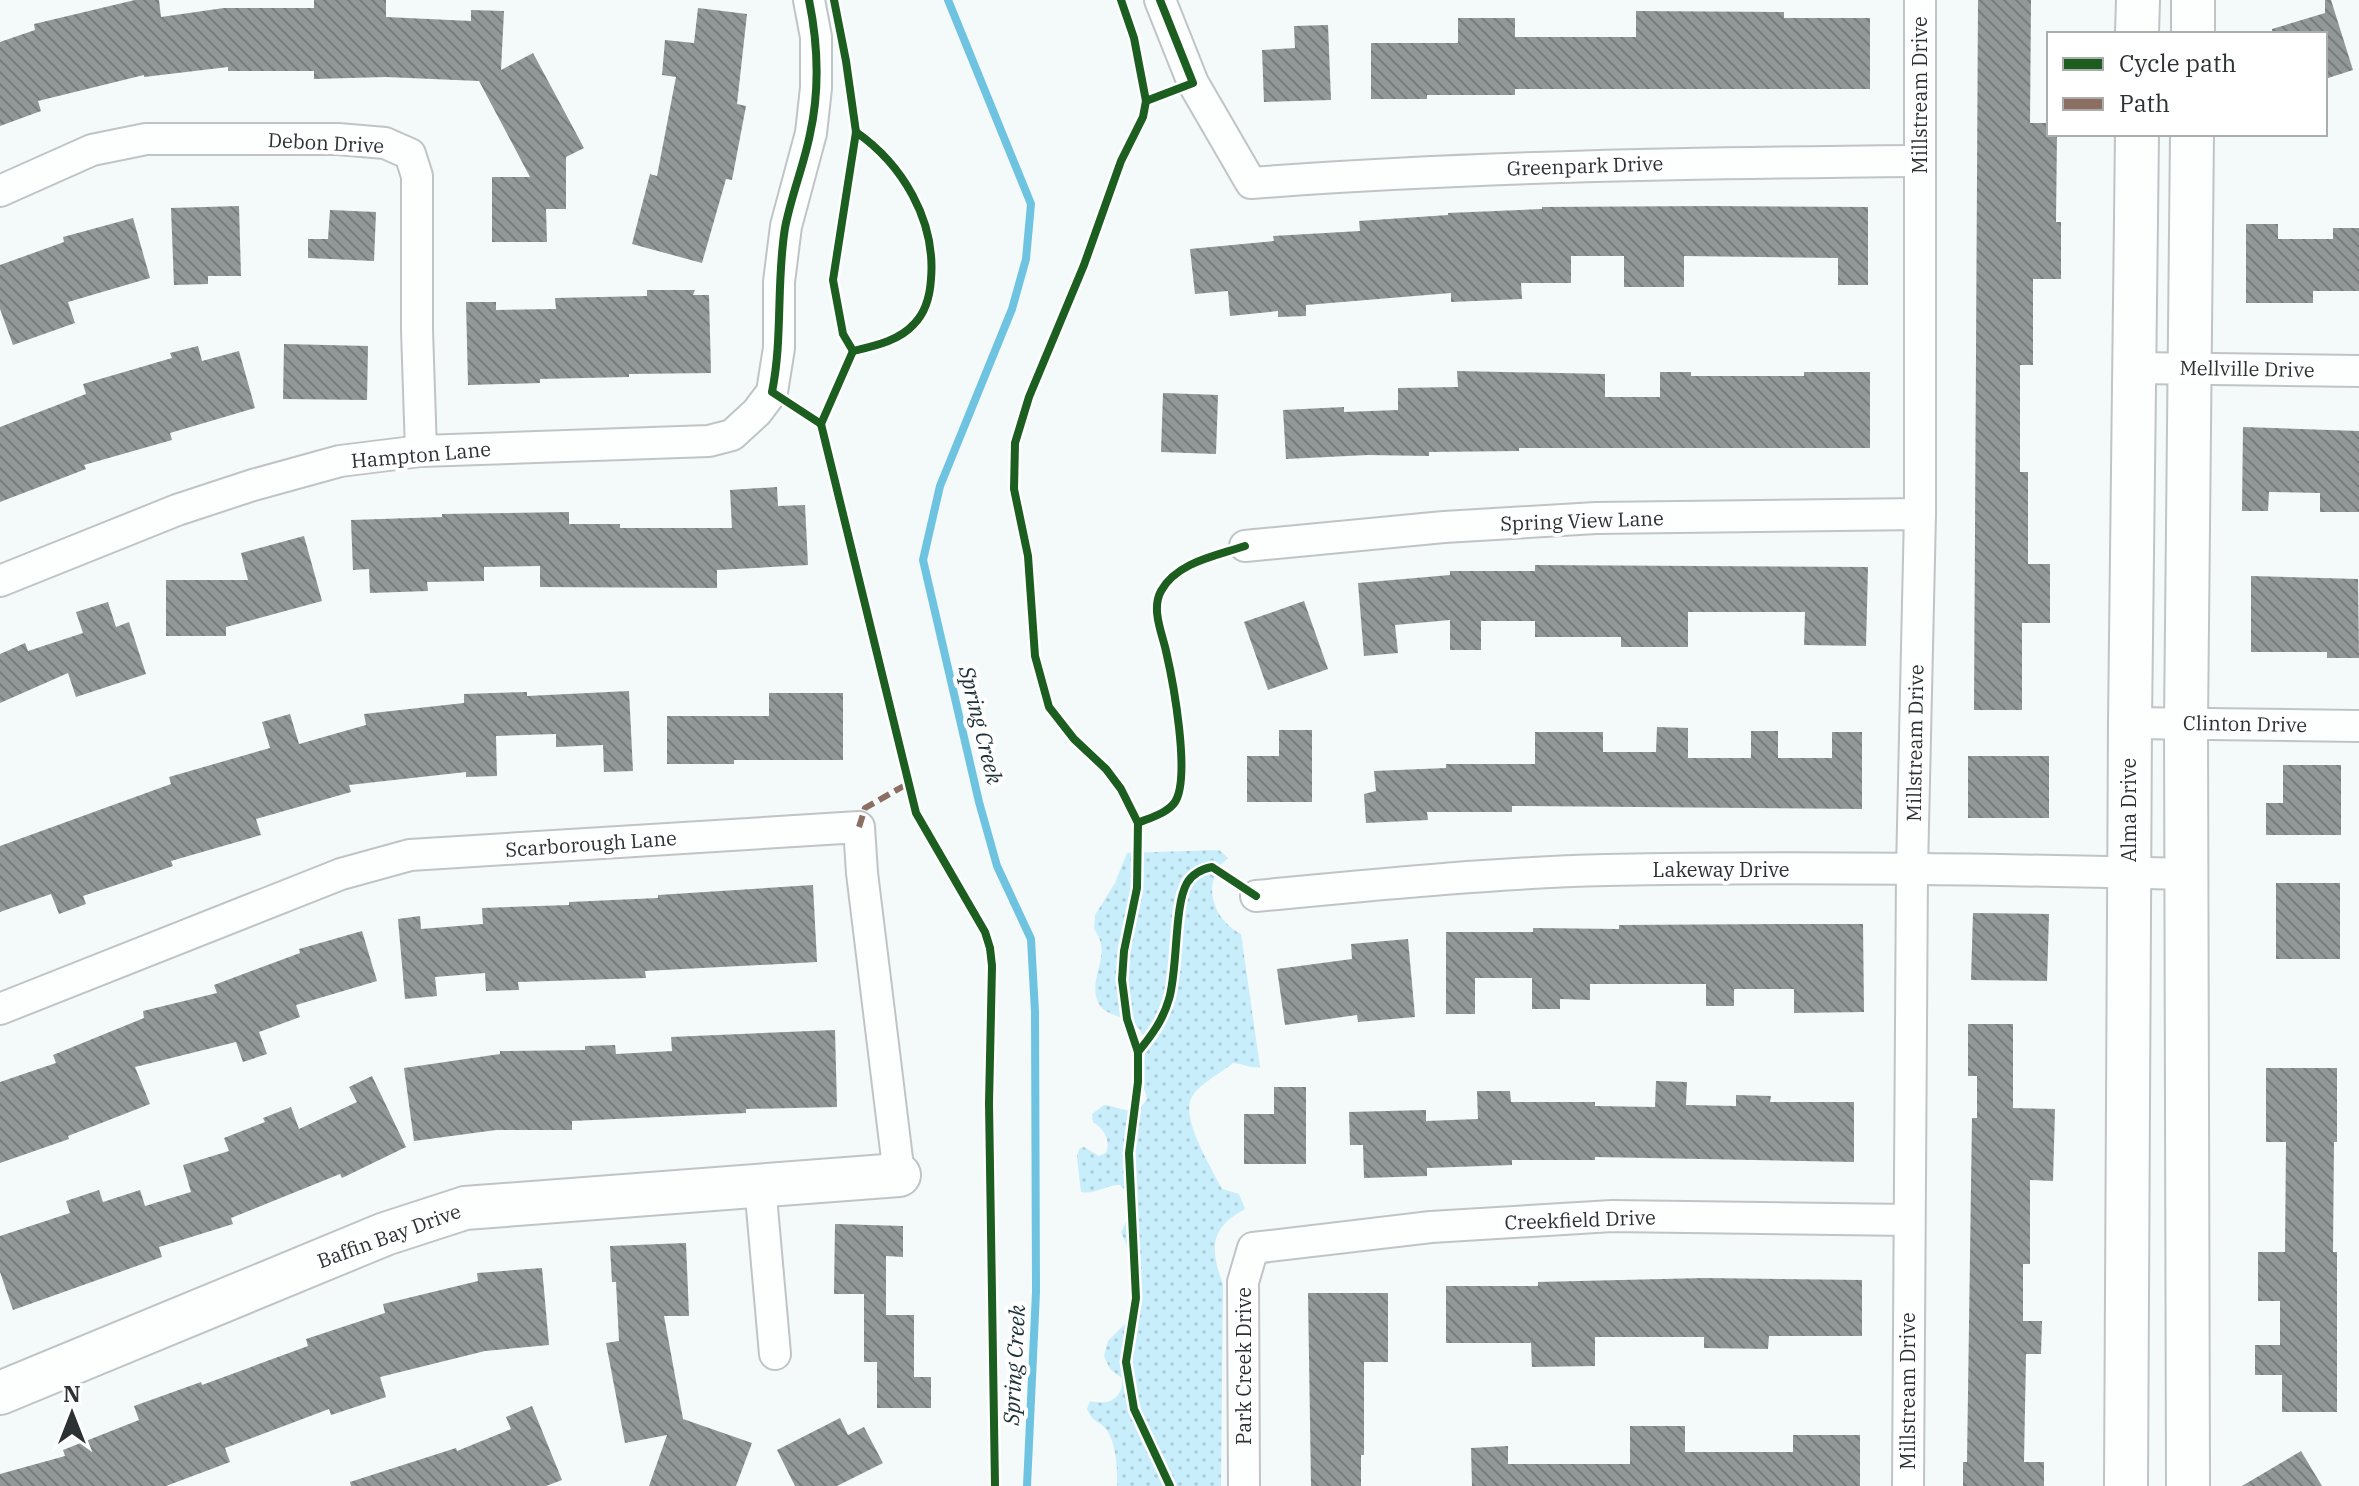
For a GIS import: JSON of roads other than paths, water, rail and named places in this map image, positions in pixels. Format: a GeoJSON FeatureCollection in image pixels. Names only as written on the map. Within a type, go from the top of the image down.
{"type":"FeatureCollection","features":[{"type":"Feature","properties":{"kind":"main road"},"geometry":{"type":"LineString","coordinates":[[2137,32],[2138,0]]}},
{"type":"Feature","properties":{"kind":"main road"},"geometry":{"type":"LineString","coordinates":[[2193,0],[2193,32]]}},
{"type":"Feature","properties":{"kind":"main road","name":"Alma Drive"},"geometry":{"type":"LineString","coordinates":[[2126,1486],[2137,136]]}},
{"type":"Feature","properties":{"kind":"main road"},"geometry":{"type":"LineString","coordinates":[[2188,1486],[2186,723],[2192,136]]}},
{"type":"Feature","properties":{"kind":"main road","name":"Baffin Bay Drive"},"geometry":{"type":"LineString","coordinates":[[0,1393],[385,1234],[465,1208],[899,1175]]}},
{"type":"Feature","properties":{"kind":"street","name":"Hampton Lane"},"geometry":{"type":"LineString","coordinates":[[0,581],[177,510],[340,461],[421,451],[709,441],[732,435],[757,412],[772,392],[777,368],[779,282],[786,226],[813,118],[816,88],[816,37],[809,0]]}},
{"type":"Feature","properties":{"kind":"street","name":"Greenpark Drive"},"geometry":{"type":"LineString","coordinates":[[1160,0],[1193,83],[1251,183],[1579,165],[1920,161]]}},
{"type":"Feature","properties":{"kind":"street","name":"Millstream Drive"},"geometry":{"type":"LineString","coordinates":[[1908,1486],[1912,870],[1920,514],[1920,0]]}},
{"type":"Feature","properties":{"kind":"street","name":"Debon Drive"},"geometry":{"type":"LineString","coordinates":[[0,191],[92,150],[146,139],[338,139],[385,143],[410,154],[417,176],[421,451]]}},
{"type":"Feature","properties":{"kind":"street","name":"Mellville Drive"},"geometry":{"type":"LineString","coordinates":[[2135,368],[2359,371]]}},
{"type":"Feature","properties":{"kind":"street","name":"Spring View Lane"},"geometry":{"type":"LineString","coordinates":[[1245,546],[1444,527],[1596,518],[1920,514]]}},
{"type":"Feature","properties":{"kind":"street","name":"Clinton Drive"},"geometry":{"type":"LineString","coordinates":[[2130,723],[2359,726]]}},
{"type":"Feature","properties":{"kind":"street","name":"Scarborough Lane"},"geometry":{"type":"LineString","coordinates":[[0,1009],[341,874],[410,855],[859,827],[899,1175]]}},
{"type":"Feature","properties":{"kind":"street","name":"Lakeway Drive"},"geometry":{"type":"LineString","coordinates":[[1256,896],[1409,881],[1604,870],[2186,874]]}},
{"type":"Feature","properties":{"kind":"street"},"geometry":{"type":"LineString","coordinates":[[760,1185],[775,1354]]}},
{"type":"Feature","properties":{"kind":"street","name":"Creekfield Drive"},"geometry":{"type":"LineString","coordinates":[[1253,1248],[1431,1227],[1612,1216],[1909,1220]]}},
{"type":"Feature","properties":{"kind":"street","name":"Park Creek Drive"},"geometry":{"type":"LineString","coordinates":[[1244,1486],[1243,1282],[1253,1248]]}},
{"type":"Feature","properties":{"kind":"waterway","name":"Spring Creek"},"geometry":{"type":"LineString","coordinates":[[948,0],[1031,204],[1026,259],[1012,309],[940,486],[923,560],[979,802],[997,866],[1031,939],[1035,1012],[1036,1292],[1027,1486]]}}]}
